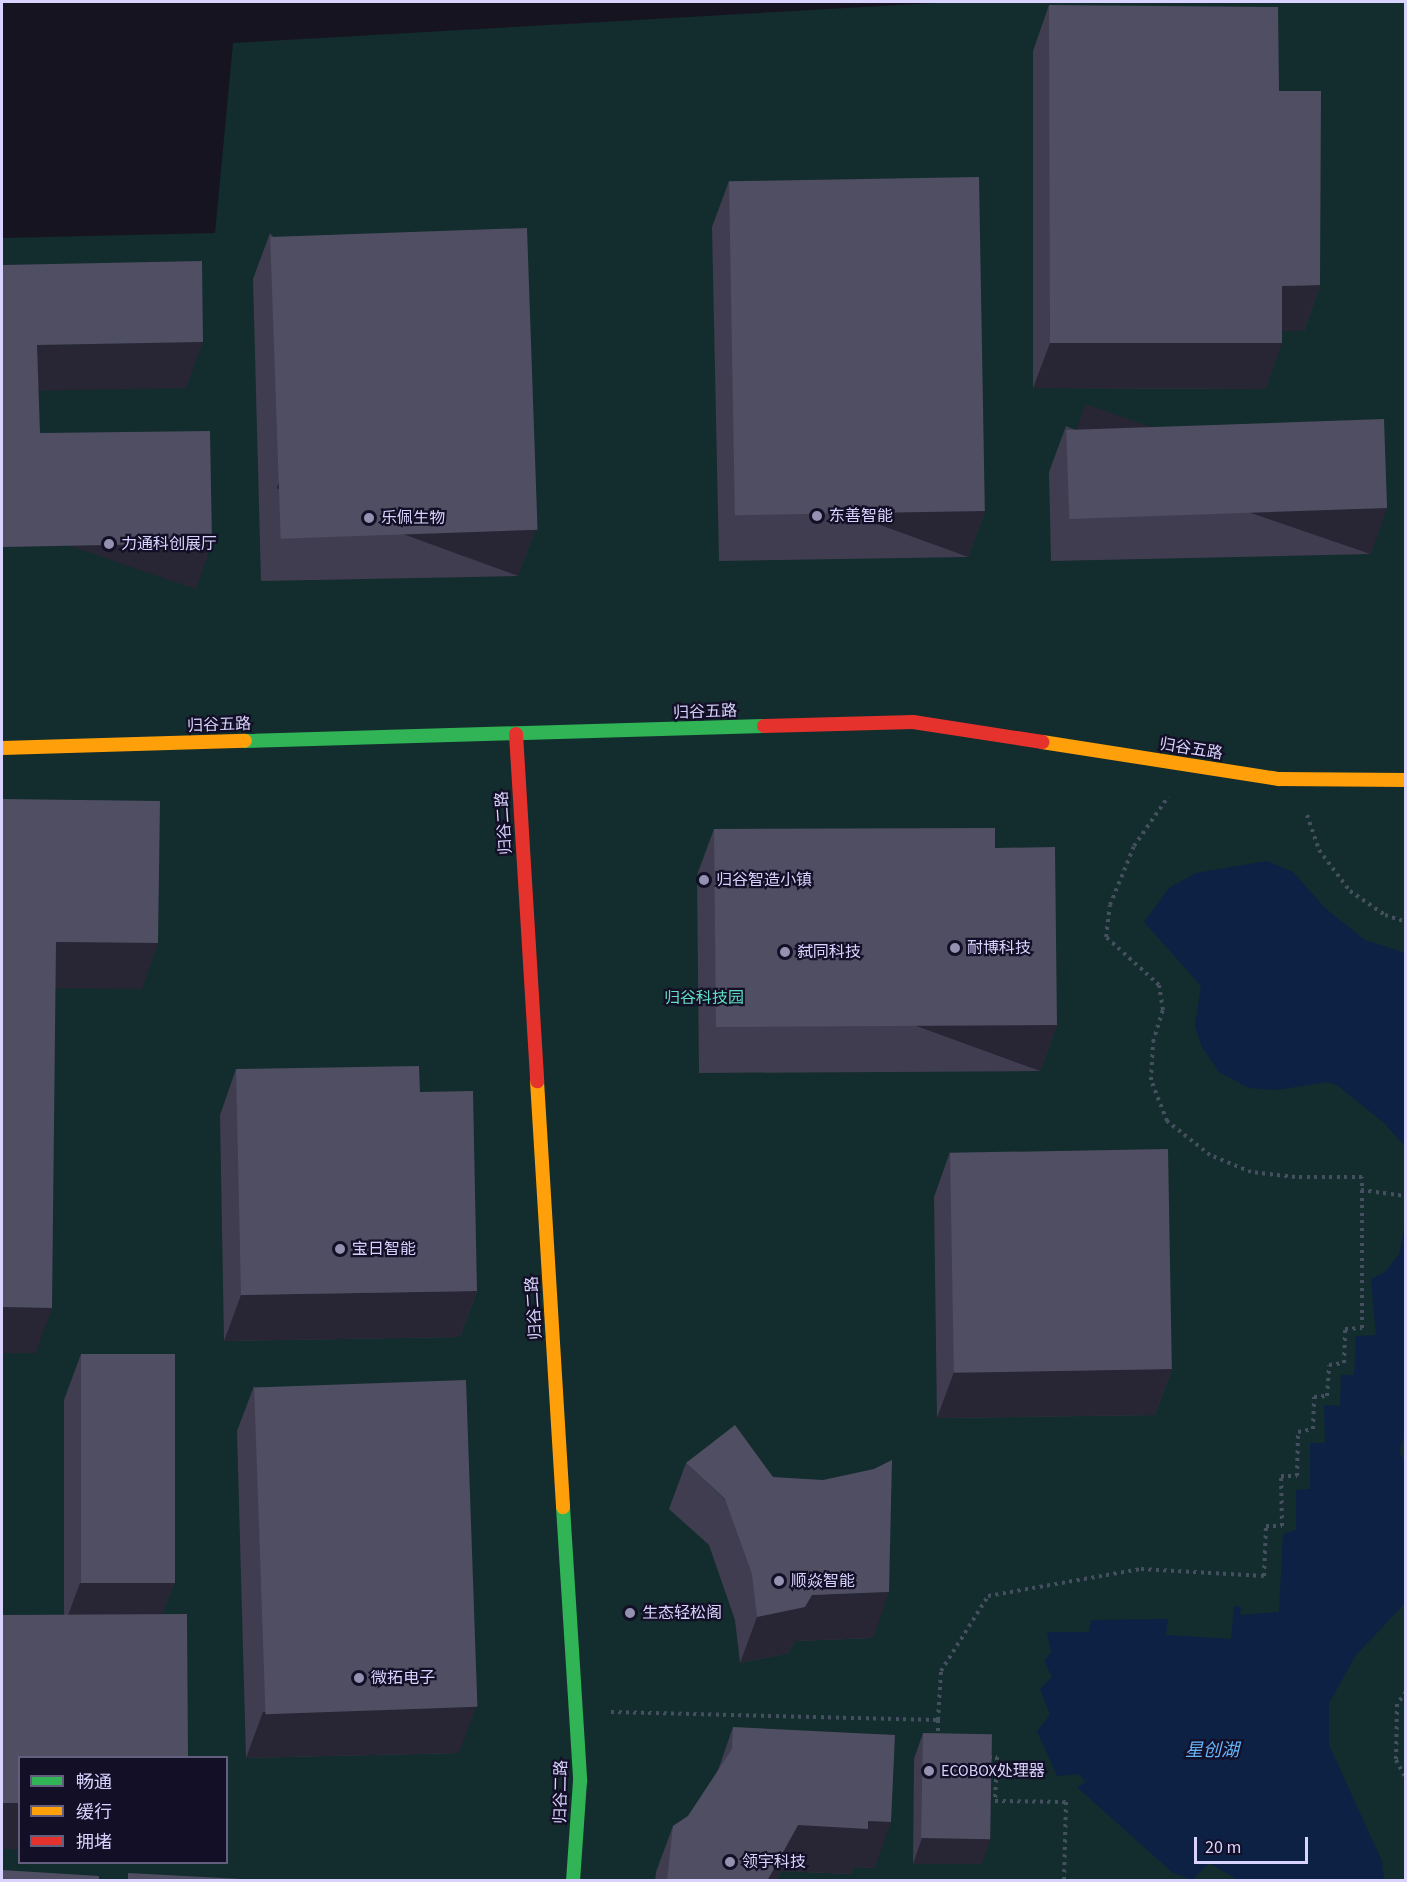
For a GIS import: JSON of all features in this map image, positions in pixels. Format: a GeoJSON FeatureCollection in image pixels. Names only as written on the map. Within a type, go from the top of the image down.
{"type":"FeatureCollection","features":[{"type":"Feature","properties":{"kind":"street","name":"归谷五路"},"geometry":{"type":"LineString","coordinates":[[2,748],[913,722],[1279,779],[1406,780]]}},
{"type":"Feature","properties":{"kind":"street","name":"归谷二路"},"geometry":{"type":"LineString","coordinates":[[516,734],[580,1781],[573,1881]]}},
{"type":"Feature","properties":{"kind":"path"},"geometry":{"type":"LineString","coordinates":[[938,1743],[941,1671],[988,1596],[1141,1569],[1264,1576],[1266,1526],[1282,1526],[1281,1476],[1297,1476],[1298,1432],[1313,1429],[1314,1397],[1327,1396],[1329,1365],[1344,1364],[1345,1329],[1362,1328],[1362,1177],[1295,1177],[1251,1172],[1210,1155],[1167,1121],[1151,1080],[1153,1042],[1163,1010],[1159,985],[1106,937],[1110,904],[1134,846],[1191,765]]}},
{"type":"Feature","properties":{"kind":"path"},"geometry":{"type":"LineString","coordinates":[[1306,811],[1319,850],[1350,891],[1385,915],[1406,922]]}},
{"type":"Feature","properties":{"kind":"path"},"geometry":{"type":"LineString","coordinates":[[1361,1190],[1406,1196]]}},
{"type":"Feature","properties":{"kind":"path"},"geometry":{"type":"LineString","coordinates":[[1406,1692],[1397,1704],[1396,1760],[1406,1779]]}},
{"type":"Feature","properties":{"kind":"path"},"geometry":{"type":"LineString","coordinates":[[576,1711],[938,1719]]}},
{"type":"Feature","properties":{"kind":"path"},"geometry":{"type":"LineString","coordinates":[[985,1757],[997,1757],[995,1801],[1066,1802],[1064,1881]]}},
{"type":"Feature","properties":{"kind":"green space","name":"归谷科技园"},"geometry":{"type":"Polygon","coordinates":[[[950,2],[1405,2],[1405,1880],[2,1880],[2,238],[215,233],[233,43],[950,2]]]}},
{"type":"Feature","properties":{"kind":"water"},"geometry":{"type":"Polygon","coordinates":[[[1267,861],[1293,872],[1325,908],[1365,940],[1405,953],[1405,1146],[1383,1122],[1337,1085],[1327,1082],[1277,1090],[1249,1088],[1219,1072],[1202,1047],[1195,1026],[1201,986],[1144,922],[1169,888],[1196,873],[1267,861]]]}},
{"type":"Feature","properties":{"kind":"water","name":"星创湖"},"geometry":{"type":"Polygon","coordinates":[[[1405,1223],[1406,1429],[1399,1452],[1406,1463],[1405,1603],[1356,1655],[1329,1703],[1329,1745],[1382,1861],[1384,1880],[1238,1880],[1209,1863],[1192,1880],[1173,1873],[1077,1787],[1086,1782],[1079,1774],[1057,1776],[1037,1731],[1050,1715],[1040,1689],[1052,1677],[1044,1661],[1051,1652],[1047,1632],[1089,1632],[1091,1620],[1168,1619],[1166,1635],[1231,1639],[1234,1606],[1241,1607],[1240,1615],[1279,1612],[1283,1534],[1296,1530],[1296,1490],[1310,1489],[1310,1443],[1325,1443],[1324,1405],[1340,1406],[1341,1375],[1354,1375],[1356,1336],[1376,1335],[1371,1279],[1385,1272],[1399,1254],[1405,1223]]]}},
{"type":"Feature","properties":{"kind":"building"},"geometry":{"type":"Polygon","coordinates":[[[1049,5],[1278,7],[1279,91],[1321,91],[1320,285],[1282,286],[1282,343],[1050,343],[1049,5]]]}},
{"type":"Feature","properties":{"kind":"building"},"geometry":{"type":"Polygon","coordinates":[[[979,177],[985,511],[735,515],[729,181],[979,177]]]}},
{"type":"Feature","properties":{"kind":"building"},"geometry":{"type":"Polygon","coordinates":[[[527,228],[538,530],[281,539],[270,237],[527,228]]]}},
{"type":"Feature","properties":{"kind":"building"},"geometry":{"type":"Polygon","coordinates":[[[202,261],[203,342],[37,345],[40,433],[210,431],[212,543],[2,547],[2,265],[202,261]]]}},
{"type":"Feature","properties":{"kind":"building"},"geometry":{"type":"Polygon","coordinates":[[[1384,419],[1387,508],[1069,519],[1066,430],[1384,419]]]}},
{"type":"Feature","properties":{"kind":"building"},"geometry":{"type":"Polygon","coordinates":[[[2,799],[160,801],[158,943],[56,942],[52,1308],[2,1307],[2,799]]]}},
{"type":"Feature","properties":{"kind":"building"},"geometry":{"type":"Polygon","coordinates":[[[995,828],[995,848],[1055,847],[1057,1025],[716,1027],[714,829],[995,828]]]}},
{"type":"Feature","properties":{"kind":"building"},"geometry":{"type":"Polygon","coordinates":[[[419,1066],[420,1092],[473,1091],[477,1291],[241,1295],[236,1069],[419,1066]]]}},
{"type":"Feature","properties":{"kind":"building"},"geometry":{"type":"Polygon","coordinates":[[[1168,1149],[1172,1369],[954,1373],[950,1153],[1168,1149]]]}},
{"type":"Feature","properties":{"kind":"building"},"geometry":{"type":"Polygon","coordinates":[[[81,1354],[175,1354],[175,1583],[81,1583],[81,1354]]]}},
{"type":"Feature","properties":{"kind":"building"},"geometry":{"type":"Polygon","coordinates":[[[466,1380],[477,1707],[266,1714],[254,1387],[466,1380]]]}},
{"type":"Feature","properties":{"kind":"building"},"geometry":{"type":"Polygon","coordinates":[[[735,1425],[773,1477],[823,1480],[874,1469],[892,1460],[889,1592],[812,1595],[805,1607],[757,1617],[752,1574],[725,1499],[686,1463],[735,1425]]]}},
{"type":"Feature","properties":{"kind":"building"},"geometry":{"type":"Polygon","coordinates":[[[187,1614],[188,1756],[18,1756],[18,1803],[2,1803],[2,1615],[187,1614]]]}},
{"type":"Feature","properties":{"kind":"building"},"geometry":{"type":"Polygon","coordinates":[[[733,1727],[895,1735],[891,1822],[868,1821],[868,1829],[798,1825],[767,1881],[667,1881],[673,1826],[688,1816],[732,1749],[733,1727]]]}},
{"type":"Feature","properties":{"kind":"building"},"geometry":{"type":"Polygon","coordinates":[[[923,1733],[992,1734],[990,1839],[921,1838],[923,1733]]]}},
{"type":"Feature","properties":{"kind":"building"},"geometry":{"type":"Polygon","coordinates":[[[2,1870],[99,1876],[99,1881],[2,1881],[2,1870]]]}},
{"type":"Feature","properties":{"kind":"building"},"geometry":{"type":"Polygon","coordinates":[[[128,1873],[242,1879],[242,1881],[128,1881],[128,1873]]]}},
{"type":"Feature","properties":{"kind":"traffic: fast"},"geometry":{"type":"LineString","coordinates":[[245,741],[764,726]]}},
{"type":"Feature","properties":{"kind":"traffic: fast"},"geometry":{"type":"LineString","coordinates":[[563,1507],[580,1781],[573,1880]]}},
{"type":"Feature","properties":{"kind":"traffic: slow"},"geometry":{"type":"LineString","coordinates":[[2,748],[245,741]]}},
{"type":"Feature","properties":{"kind":"traffic: slow"},"geometry":{"type":"LineString","coordinates":[[1042,742],[1279,779],[1406,780]]}},
{"type":"Feature","properties":{"kind":"traffic: slow"},"geometry":{"type":"LineString","coordinates":[[537,1081],[563,1507]]}},
{"type":"Feature","properties":{"kind":"traffic: jam"},"geometry":{"type":"LineString","coordinates":[[764,726],[913,722],[1042,742]]}},
{"type":"Feature","properties":{"kind":"traffic: jam"},"geometry":{"type":"LineString","coordinates":[[516,734],[537,1081]]}},
{"type":"Feature","properties":{"kind":"place","name":"东善智能"},"geometry":{"type":"Point","coordinates":[817,516]}},
{"type":"Feature","properties":{"kind":"place","name":"乐佩生物"},"geometry":{"type":"Point","coordinates":[369,518]}},
{"type":"Feature","properties":{"kind":"place","name":"力通科创展厅"},"geometry":{"type":"Point","coordinates":[109,544]}},
{"type":"Feature","properties":{"kind":"place","name":"归谷智造小镇"},"geometry":{"type":"Point","coordinates":[704,880]}},
{"type":"Feature","properties":{"kind":"place","name":"耐博科技"},"geometry":{"type":"Point","coordinates":[955,948]}},
{"type":"Feature","properties":{"kind":"place","name":"弑同科技"},"geometry":{"type":"Point","coordinates":[785,952]}},
{"type":"Feature","properties":{"kind":"place","name":"宝日智能"},"geometry":{"type":"Point","coordinates":[340,1249]}},
{"type":"Feature","properties":{"kind":"place","name":"顺焱智能"},"geometry":{"type":"Point","coordinates":[779,1581]}},
{"type":"Feature","properties":{"kind":"place","name":"生态轻松阁"},"geometry":{"type":"Point","coordinates":[630,1613]}},
{"type":"Feature","properties":{"kind":"place","name":"微拓电子"},"geometry":{"type":"Point","coordinates":[359,1678]}},
{"type":"Feature","properties":{"kind":"place","name":"ECOBOX处理器"},"geometry":{"type":"Point","coordinates":[929,1771]}},
{"type":"Feature","properties":{"kind":"place","name":"领宇科技"},"geometry":{"type":"Point","coordinates":[730,1862]}}]}
